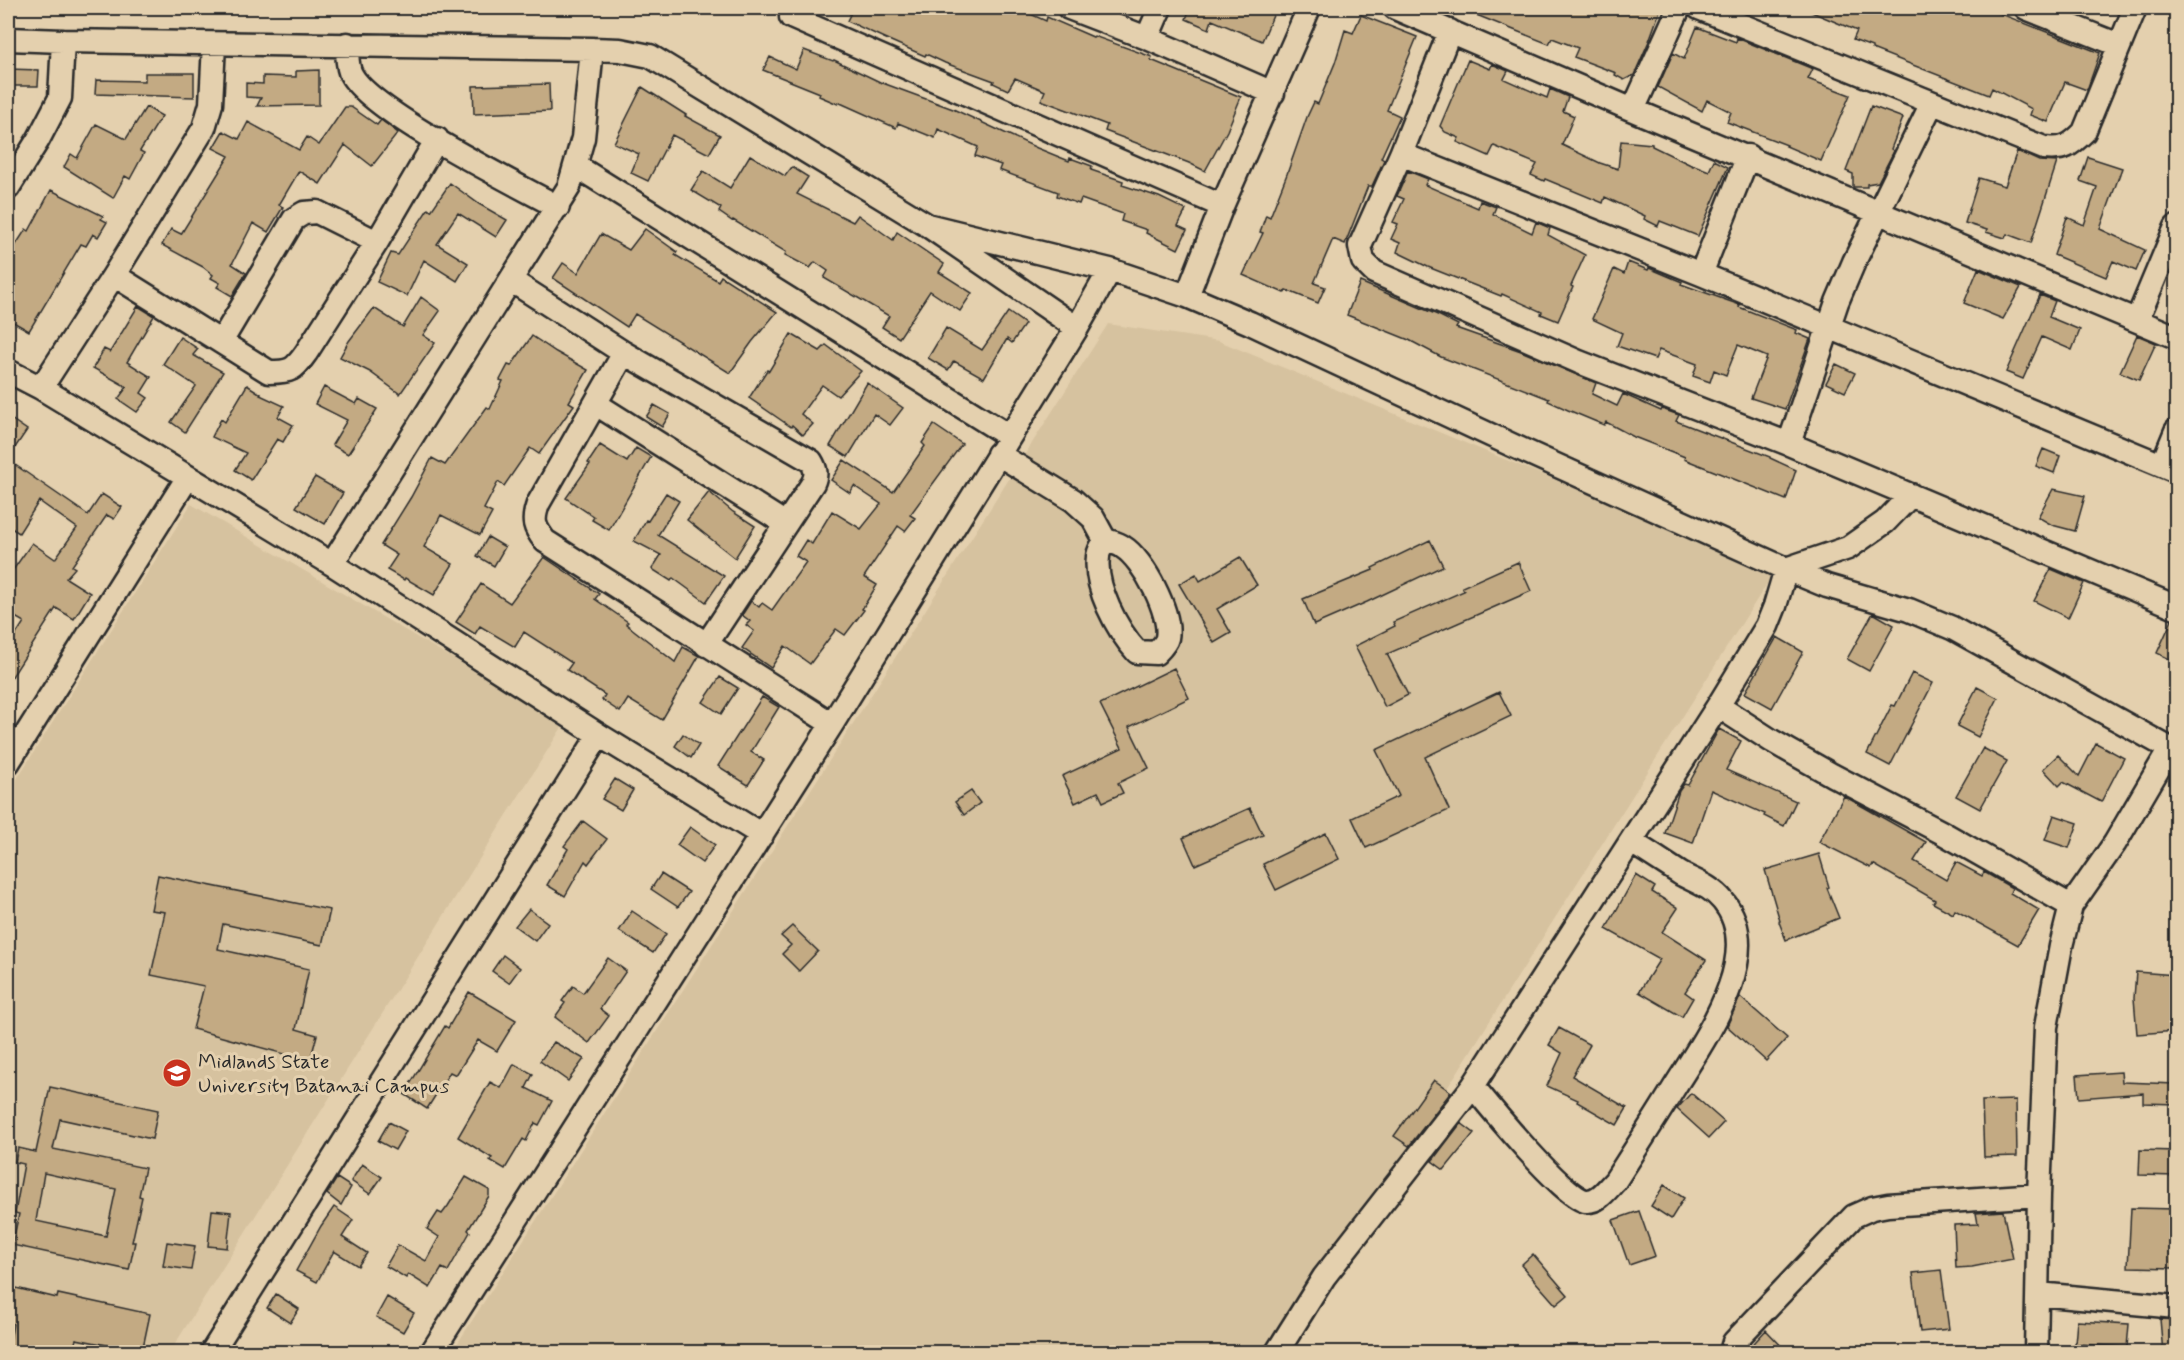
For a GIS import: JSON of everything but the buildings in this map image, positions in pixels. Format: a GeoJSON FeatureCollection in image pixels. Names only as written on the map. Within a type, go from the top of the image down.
{"type":"FeatureCollection","features":[{"type":"Feature","properties":{"kind":"street"},"geometry":{"type":"LineString","coordinates":[[794,8],[791,17],[1222,206]]}},
{"type":"Feature","properties":{"kind":"street"},"geometry":{"type":"LineString","coordinates":[[1069,8],[1147,38],[1273,93]]}},
{"type":"Feature","properties":{"kind":"street"},"geometry":{"type":"LineString","coordinates":[[1147,38],[1161,8]]}},
{"type":"Feature","properties":{"kind":"street"},"geometry":{"type":"LineString","coordinates":[[1187,296],[1222,206],[1309,8]]}},
{"type":"Feature","properties":{"kind":"street"},"geometry":{"type":"LineString","coordinates":[[1395,8],[2176,337]]}},
{"type":"Feature","properties":{"kind":"street"},"geometry":{"type":"LineString","coordinates":[[1633,110],[1679,8]]}},
{"type":"Feature","properties":{"kind":"street"},"geometry":{"type":"LineString","coordinates":[[1699,8],[2044,148],[2058,149],[2073,143],[2084,132],[2135,8]]}},
{"type":"Feature","properties":{"kind":"street"},"geometry":{"type":"LineString","coordinates":[[2026,8],[2119,45]]}},
{"type":"Feature","properties":{"kind":"street"},"geometry":{"type":"LineString","coordinates":[[1450,31],[1401,154],[1360,246],[1363,261],[1374,272],[1579,362],[1789,444],[2176,607]]}},
{"type":"Feature","properties":{"kind":"street"},"geometry":{"type":"LineString","coordinates":[[8,39],[592,49],[620,50],[650,56],[927,225],[1077,328]]}},
{"type":"Feature","properties":{"kind":"street"},"geometry":{"type":"LineString","coordinates":[[8,188],[38,140],[60,98],[63,41]]}},
{"type":"Feature","properties":{"kind":"street"},"geometry":{"type":"LineString","coordinates":[[41,388],[114,275],[204,128],[211,104],[213,44]]}},
{"type":"Feature","properties":{"kind":"street"},"geometry":{"type":"LineString","coordinates":[[347,44],[349,71],[360,87],[377,102],[437,139],[558,207]]}},
{"type":"Feature","properties":{"kind":"street"},"geometry":{"type":"LineString","coordinates":[[332,564],[569,187],[583,138],[592,49]]}},
{"type":"Feature","properties":{"kind":"street"},"geometry":{"type":"LineString","coordinates":[[1789,444],[1854,262],[1932,103]]}},
{"type":"Feature","properties":{"kind":"street"},"geometry":{"type":"LineString","coordinates":[[114,275],[269,372],[285,372],[296,367],[377,242],[437,139]]}},
{"type":"Feature","properties":{"kind":"street"},"geometry":{"type":"LineString","coordinates":[[1401,154],[1701,274],[2169,468],[2176,430]]}},
{"type":"Feature","properties":{"kind":"street"},"geometry":{"type":"LineString","coordinates":[[1701,274],[1748,156]]}},
{"type":"Feature","properties":{"kind":"street"},"geometry":{"type":"LineString","coordinates":[[576,166],[1004,445],[1073,500],[1093,518],[1106,540],[1123,546],[1138,560],[1154,588],[1167,621],[1167,639],[1156,653],[1137,652],[1125,639],[1109,608],[1097,572],[1098,555],[1106,540]]}},
{"type":"Feature","properties":{"kind":"street"},"geometry":{"type":"LineString","coordinates":[[220,342],[294,219],[304,213],[317,212],[377,242]]}},
{"type":"Feature","properties":{"kind":"street"},"geometry":{"type":"LineString","coordinates":[[927,225],[1110,270],[1187,296],[1250,322],[1516,447],[1786,569],[1827,586],[1909,610],[1952,628],[2173,750],[2115,843],[2071,906],[2061,946],[2046,1027],[2039,1195],[2036,1353]]}},
{"type":"Feature","properties":{"kind":"street"},"geometry":{"type":"LineString","coordinates":[[2137,320],[2176,227]]}},
{"type":"Feature","properties":{"kind":"street"},"geometry":{"type":"LineString","coordinates":[[432,1353],[832,724],[1077,328],[1110,270]]}},
{"type":"Feature","properties":{"kind":"street"},"geometry":{"type":"LineString","coordinates":[[512,281],[624,353],[811,461],[816,476],[706,645]]}},
{"type":"Feature","properties":{"kind":"street"},"geometry":{"type":"LineString","coordinates":[[624,353],[538,504],[533,518],[537,531],[545,541],[832,724]]}},
{"type":"Feature","properties":{"kind":"street"},"geometry":{"type":"LineString","coordinates":[[8,372],[41,388],[332,564],[598,735],[762,835]]}},
{"type":"Feature","properties":{"kind":"street"},"geometry":{"type":"LineString","coordinates":[[596,404],[786,524]]}},
{"type":"Feature","properties":{"kind":"street"},"geometry":{"type":"LineString","coordinates":[[8,764],[188,477]]}},
{"type":"Feature","properties":{"kind":"street"},"geometry":{"type":"LineString","coordinates":[[1786,569],[1848,548],[1885,522],[1911,495]]}},
{"type":"Feature","properties":{"kind":"street"},"geometry":{"type":"LineString","coordinates":[[1276,1353],[1324,1277],[1473,1086],[1767,626],[1786,569]]}},
{"type":"Feature","properties":{"kind":"street"},"geometry":{"type":"LineString","coordinates":[[1718,706],[1772,741],[1832,775],[1941,832],[2071,906]]}},
{"type":"Feature","properties":{"kind":"street"},"geometry":{"type":"LineString","coordinates":[[212,1353],[598,735]]}},
{"type":"Feature","properties":{"kind":"street"},"geometry":{"type":"LineString","coordinates":[[1473,1086],[1527,1150],[1573,1195],[1586,1201],[1601,1197],[1615,1181],[1718,1016],[1734,972],[1738,949],[1738,933],[1732,914],[1723,900],[1709,888],[1631,842]]}},
{"type":"Feature","properties":{"kind":"street"},"geometry":{"type":"LineString","coordinates":[[1731,1353],[1734,1342],[1854,1216],[1872,1208],[1888,1205],[2039,1195]]}},
{"type":"Feature","properties":{"kind":"street"},"geometry":{"type":"LineString","coordinates":[[2038,1294],[2176,1307]]}},
{"type":"Feature","properties":{"kind":"shaded area"},"geometry":{"type":"Polygon","coordinates":[[[1108,324],[1219,341],[1775,571],[1280,1352],[452,1352],[1108,324]]]}},
{"type":"Feature","properties":{"kind":"shaded area","name":"Midlands State University Batanai Campus"},"geometry":{"type":"Polygon","coordinates":[[[191,504],[564,724],[170,1352],[8,1352],[8,793],[191,504]]]}},
{"type":"Feature","properties":{"kind":"place","name":"Midlands State University Batanai Campus"},"geometry":{"type":"Point","coordinates":[177,1073]}}]}
